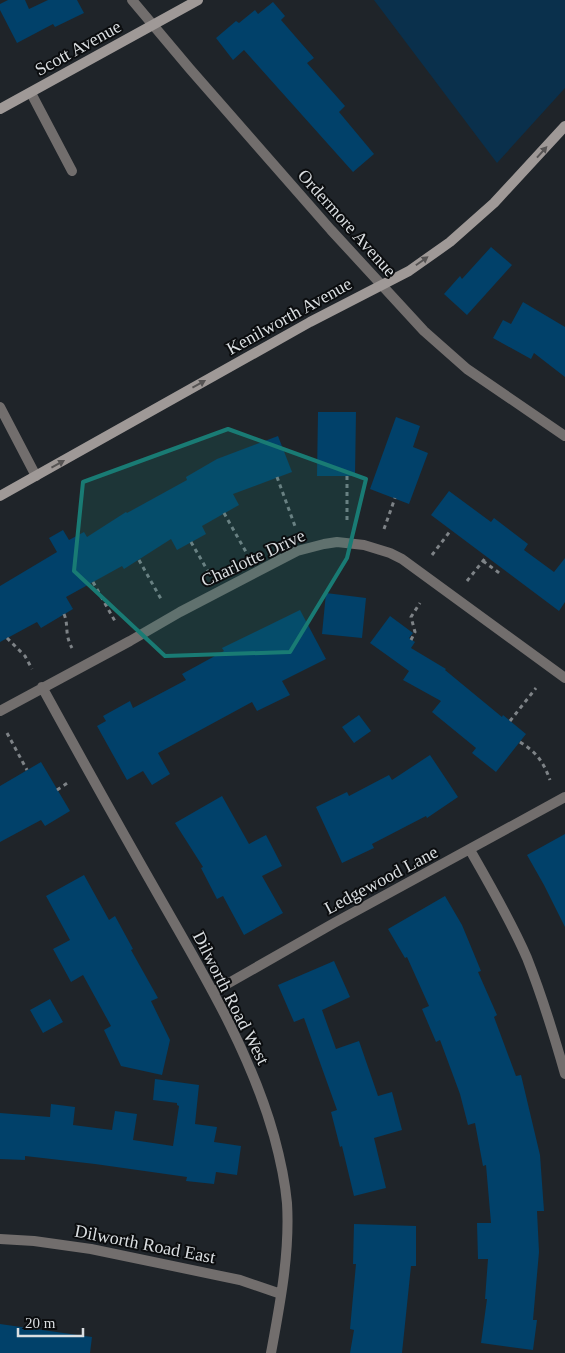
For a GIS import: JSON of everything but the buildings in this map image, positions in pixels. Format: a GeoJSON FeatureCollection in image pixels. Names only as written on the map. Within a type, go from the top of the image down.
{"type":"FeatureCollection","features":[{"type":"Feature","properties":{"kind":"main road","name":"Scott Avenue"},"geometry":{"type":"LineString","coordinates":[[0,109],[198,0]]}},
{"type":"Feature","properties":{"kind":"main road","name":"Kenilworth Avenue"},"geometry":{"type":"LineString","coordinates":[[0,496],[310,322],[409,271],[450,242],[494,204],[565,126]]}},
{"type":"Feature","properties":{"kind":"street","name":"Ordermore Avenue"},"geometry":{"type":"LineString","coordinates":[[132,0],[380,286],[424,331],[467,369],[565,436]]}},
{"type":"Feature","properties":{"kind":"street"},"geometry":{"type":"LineString","coordinates":[[31,93],[72,171]]}},
{"type":"Feature","properties":{"kind":"street"},"geometry":{"type":"LineString","coordinates":[[0,407],[36,476]]}},
{"type":"Feature","properties":{"kind":"street","name":"Charlotte Drive"},"geometry":{"type":"LineString","coordinates":[[0,711],[180,612],[298,551],[337,542],[364,545],[402,559],[565,678]]}},
{"type":"Feature","properties":{"kind":"street","name":"Dilworth Road West"},"geometry":{"type":"LineString","coordinates":[[42,687],[213,992],[246,1058],[263,1098],[280,1158],[287,1202],[287,1233],[281,1294],[271,1353]]}},
{"type":"Feature","properties":{"kind":"street","name":"Ledgewood Lane"},"geometry":{"type":"LineString","coordinates":[[213,992],[334,923],[565,797]]}},
{"type":"Feature","properties":{"kind":"street"},"geometry":{"type":"LineString","coordinates":[[470,850],[526,957],[550,1020],[565,1074]]}},
{"type":"Feature","properties":{"kind":"street","name":"Dilworth Road East"},"geometry":{"type":"LineString","coordinates":[[0,1239],[34,1241],[91,1249],[240,1280],[281,1294]]}},
{"type":"Feature","properties":{"kind":"path"},"geometry":{"type":"LineString","coordinates":[[347,476],[347,522]]}},
{"type":"Feature","properties":{"kind":"path"},"geometry":{"type":"LineString","coordinates":[[277,477],[296,529]]}},
{"type":"Feature","properties":{"kind":"path"},"geometry":{"type":"LineString","coordinates":[[384,529],[394,498]]}},
{"type":"Feature","properties":{"kind":"path"},"geometry":{"type":"LineString","coordinates":[[224,514],[246,552]]}},
{"type":"Feature","properties":{"kind":"path"},"geometry":{"type":"LineString","coordinates":[[432,555],[451,530]]}},
{"type":"Feature","properties":{"kind":"path"},"geometry":{"type":"LineString","coordinates":[[191,542],[209,573]]}},
{"type":"Feature","properties":{"kind":"path"},"geometry":{"type":"LineString","coordinates":[[467,581],[486,556]]}},
{"type":"Feature","properties":{"kind":"path"},"geometry":{"type":"LineString","coordinates":[[138,560],[161,599]]}},
{"type":"Feature","properties":{"kind":"path"},"geometry":{"type":"LineString","coordinates":[[483,561],[502,575]]}},
{"type":"Feature","properties":{"kind":"path"},"geometry":{"type":"LineString","coordinates":[[93,582],[116,623]]}},
{"type":"Feature","properties":{"kind":"path"},"geometry":{"type":"LineString","coordinates":[[412,640],[415,632],[411,617],[420,603]]}},
{"type":"Feature","properties":{"kind":"path"},"geometry":{"type":"LineString","coordinates":[[64,614],[67,638],[72,648]]}},
{"type":"Feature","properties":{"kind":"path"},"geometry":{"type":"LineString","coordinates":[[7,638],[25,656],[32,669]]}},
{"type":"Feature","properties":{"kind":"path"},"geometry":{"type":"LineString","coordinates":[[510,721],[536,688]]}},
{"type":"Feature","properties":{"kind":"path"},"geometry":{"type":"LineString","coordinates":[[7,733],[27,770]]}},
{"type":"Feature","properties":{"kind":"path"},"geometry":{"type":"LineString","coordinates":[[520,742],[540,758],[550,780]]}},
{"type":"Feature","properties":{"kind":"path"},"geometry":{"type":"LineString","coordinates":[[57,790],[69,782]]}},
{"type":"Feature","properties":{"kind":"highlighted area"},"geometry":{"type":"Polygon","coordinates":[[[228,429],[366,479],[347,558],[290,652],[165,656],[74,571],[83,482],[228,429]]]}},
{"type":"Feature","properties":{"kind":"shaded area"},"geometry":{"type":"Polygon","coordinates":[[[374,0],[565,0],[565,88],[497,163],[374,0]]]}}]}
